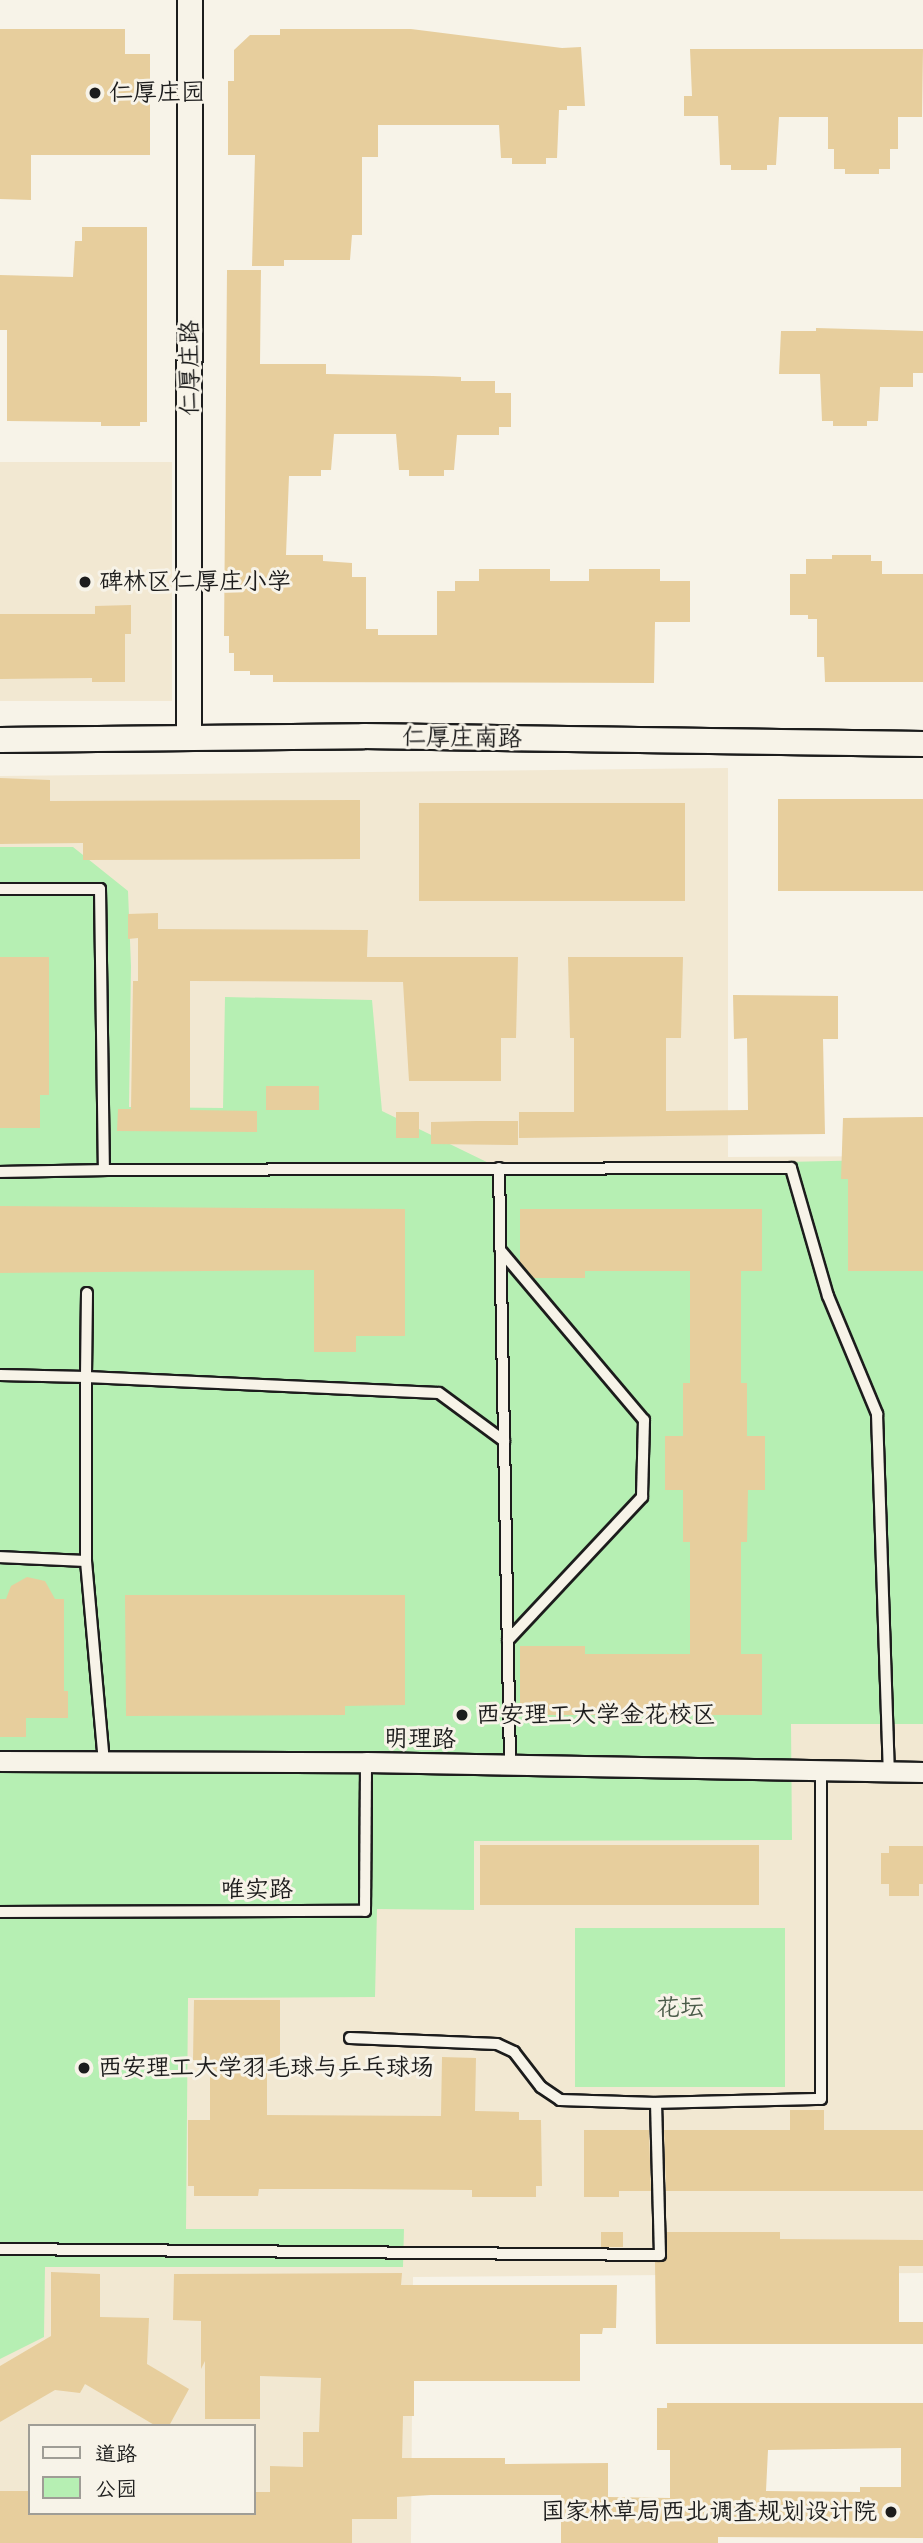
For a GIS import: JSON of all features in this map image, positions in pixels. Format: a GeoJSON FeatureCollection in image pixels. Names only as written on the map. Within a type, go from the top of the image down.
{"type":"FeatureCollection","features":[{"type":"Feature","properties":{"kind":"street","name":"仁厚庄路"},"geometry":{"type":"LineString","coordinates":[[189,737],[191,0]]}},
{"type":"Feature","properties":{"kind":"street","name":"仁厚庄南路"},"geometry":{"type":"LineString","coordinates":[[0,740],[189,737],[923,744]]}},
{"type":"Feature","properties":{"kind":"street","name":"明理路"},"geometry":{"type":"LineString","coordinates":[[0,1762],[366,1762],[923,1772]]}},
{"type":"Feature","properties":{"kind":"lane"},"geometry":{"type":"LineString","coordinates":[[0,889],[100,889],[104,1170]]}},
{"type":"Feature","properties":{"kind":"lane"},"geometry":{"type":"LineString","coordinates":[[499,1168],[510,1765]]}},
{"type":"Feature","properties":{"kind":"lane"},"geometry":{"type":"LineString","coordinates":[[0,1172],[791,1168],[828,1296],[877,1414],[889,1771]]}},
{"type":"Feature","properties":{"kind":"lane"},"geometry":{"type":"LineString","coordinates":[[501,1251],[645,1420],[642,1497],[508,1640]]}},
{"type":"Feature","properties":{"kind":"lane"},"geometry":{"type":"LineString","coordinates":[[88,1293],[86,1562],[104,1763]]}},
{"type":"Feature","properties":{"kind":"lane"},"geometry":{"type":"LineString","coordinates":[[0,1375],[439,1393],[504,1441]]}},
{"type":"Feature","properties":{"kind":"lane"},"geometry":{"type":"LineString","coordinates":[[0,1557],[86,1562]]}},
{"type":"Feature","properties":{"kind":"lane","name":"唯实路"},"geometry":{"type":"LineString","coordinates":[[0,1912],[365,1911],[366,1762]]}},
{"type":"Feature","properties":{"kind":"lane"},"geometry":{"type":"LineString","coordinates":[[350,2038],[497,2044],[514,2052],[541,2087],[560,2100],[656,2103],[821,2099],[821,1770]]}},
{"type":"Feature","properties":{"kind":"lane"},"geometry":{"type":"LineString","coordinates":[[0,2249],[660,2255],[656,2103]]}},
{"type":"Feature","properties":{"kind":"shaded area","name":"碑林区仁厚庄小学"},"geometry":{"type":"Polygon","coordinates":[[[0,462],[172,462],[172,701],[0,701],[0,462]]]}},
{"type":"Feature","properties":{"kind":"shaded area","name":"西安理工大学金花校区"},"geometry":{"type":"Polygon","coordinates":[[[728,768],[728,1157],[923,1156],[923,2273],[413,2277],[411,2543],[0,2543],[0,776],[728,768]]]}},
{"type":"Feature","properties":{"kind":"green space"},"geometry":{"type":"Polygon","coordinates":[[[0,847],[73,847],[128,891],[131,966],[129,1107],[223,1108],[225,997],[372,1000],[382,1111],[499,1168],[923,1159],[923,1724],[791,1724],[792,1840],[474,1841],[474,1910],[377,1909],[375,1997],[188,1998],[186,2229],[404,2229],[403,2267],[45,2267],[44,2337],[0,2359],[0,847]]]}},
{"type":"Feature","properties":{"kind":"green space","name":"花坛"},"geometry":{"type":"Polygon","coordinates":[[[575,1928],[785,1928],[785,2087],[575,2087],[575,1928]]]}},
{"type":"Feature","properties":{"kind":"building","name":"仁厚庄园"},"geometry":{"type":"Polygon","coordinates":[[[0,29],[125,29],[125,54],[150,54],[150,155],[31,155],[31,200],[0,199],[0,29]]]}},
{"type":"Feature","properties":{"kind":"building"},"geometry":{"type":"Polygon","coordinates":[[[280,29],[411,29],[562,48],[581,47],[585,106],[567,106],[567,110],[559,110],[557,158],[546,158],[546,164],[512,164],[512,158],[501,158],[499,125],[378,125],[378,157],[362,157],[362,235],[352,235],[350,260],[284,260],[284,266],[252,266],[255,155],[228,155],[228,81],[234,81],[234,50],[250,35],[280,35],[280,29]]]}},
{"type":"Feature","properties":{"kind":"building"},"geometry":{"type":"Polygon","coordinates":[[[690,49],[923,49],[922,117],[898,117],[898,149],[890,149],[890,169],[879,169],[879,174],[845,174],[845,169],[834,169],[834,149],[828,149],[828,117],[779,117],[776,165],[767,165],[767,170],[731,170],[731,165],[720,165],[718,116],[684,116],[684,96],[692,96],[690,49]]]}},
{"type":"Feature","properties":{"kind":"building"},"geometry":{"type":"Polygon","coordinates":[[[82,227],[147,227],[147,422],[140,422],[140,426],[101,426],[101,422],[7,421],[7,330],[0,330],[0,275],[73,277],[75,241],[82,241],[82,227]]]}},
{"type":"Feature","properties":{"kind":"building"},"geometry":{"type":"Polygon","coordinates":[[[227,270],[261,270],[260,364],[326,364],[326,374],[461,377],[461,381],[495,381],[495,393],[511,393],[511,427],[499,427],[499,435],[457,435],[454,470],[444,470],[444,476],[409,476],[409,470],[399,470],[396,434],[334,434],[331,470],[321,470],[321,476],[289,476],[286,555],[323,555],[323,561],[352,563],[352,577],[366,577],[366,629],[378,629],[378,635],[437,635],[437,591],[455,591],[455,581],[479,581],[479,569],[550,569],[550,581],[589,581],[589,569],[660,569],[660,581],[690,581],[690,622],[655,622],[654,683],[273,682],[273,675],[250,675],[250,671],[234,671],[234,653],[229,653],[229,636],[224,636],[227,270]]]}},
{"type":"Feature","properties":{"kind":"building"},"geometry":{"type":"Polygon","coordinates":[[[816,328],[923,331],[923,373],[913,373],[913,387],[880,387],[878,421],[867,421],[867,426],[833,426],[833,421],[822,421],[820,374],[779,374],[781,331],[816,331],[816,328]]]}},
{"type":"Feature","properties":{"kind":"building"},"geometry":{"type":"Polygon","coordinates":[[[832,555],[871,555],[871,561],[882,561],[882,574],[923,574],[923,682],[825,682],[824,657],[817,657],[817,619],[808,619],[808,615],[790,615],[790,574],[806,574],[806,559],[832,559],[832,555]]]}},
{"type":"Feature","properties":{"kind":"building"},"geometry":{"type":"Polygon","coordinates":[[[131,605],[131,634],[125,634],[125,682],[92,682],[92,678],[0,679],[0,614],[95,614],[95,606],[131,605]]]}},
{"type":"Feature","properties":{"kind":"building"},"geometry":{"type":"Polygon","coordinates":[[[0,778],[50,780],[50,801],[360,800],[360,859],[83,860],[83,843],[0,844],[0,778]]]}},
{"type":"Feature","properties":{"kind":"building"},"geometry":{"type":"Polygon","coordinates":[[[778,799],[923,799],[923,891],[778,891],[778,799]]]}},
{"type":"Feature","properties":{"kind":"building"},"geometry":{"type":"Polygon","coordinates":[[[419,803],[685,803],[685,901],[419,901],[419,803]]]}},
{"type":"Feature","properties":{"kind":"building"},"geometry":{"type":"Polygon","coordinates":[[[158,913],[158,929],[368,930],[367,957],[518,957],[516,1038],[501,1038],[501,1081],[409,1081],[403,982],[190,981],[190,1110],[257,1111],[257,1132],[117,1131],[118,1109],[131,1109],[133,981],[138,981],[138,938],[128,939],[128,914],[158,913]]]}},
{"type":"Feature","properties":{"kind":"building"},"geometry":{"type":"Polygon","coordinates":[[[0,957],[49,957],[49,1095],[40,1095],[40,1128],[0,1128],[0,957]]]}},
{"type":"Feature","properties":{"kind":"building"},"geometry":{"type":"Polygon","coordinates":[[[568,957],[683,957],[681,1038],[666,1038],[666,1111],[748,1110],[747,1038],[734,1039],[733,995],[838,996],[838,1039],[823,1039],[825,1134],[519,1138],[519,1112],[574,1112],[574,1038],[570,1038],[568,957]]]}},
{"type":"Feature","properties":{"kind":"building"},"geometry":{"type":"Polygon","coordinates":[[[266,1086],[319,1086],[319,1110],[266,1110],[266,1086]]]}},
{"type":"Feature","properties":{"kind":"building"},"geometry":{"type":"Polygon","coordinates":[[[396,1112],[419,1112],[419,1138],[396,1138],[396,1112]]]}},
{"type":"Feature","properties":{"kind":"building"},"geometry":{"type":"Polygon","coordinates":[[[923,1117],[923,1271],[848,1271],[848,1179],[841,1179],[843,1118],[923,1117]]]}},
{"type":"Feature","properties":{"kind":"building"},"geometry":{"type":"Polygon","coordinates":[[[518,1121],[518,1145],[431,1144],[431,1122],[518,1121]]]}},
{"type":"Feature","properties":{"kind":"building"},"geometry":{"type":"Polygon","coordinates":[[[0,1206],[405,1209],[405,1336],[356,1336],[356,1352],[314,1352],[314,1270],[0,1273],[0,1206]]]}},
{"type":"Feature","properties":{"kind":"building"},"geometry":{"type":"Polygon","coordinates":[[[520,1209],[762,1209],[762,1271],[741,1271],[741,1383],[747,1383],[747,1436],[765,1436],[765,1490],[748,1490],[747,1542],[741,1542],[741,1654],[762,1654],[762,1715],[520,1715],[520,1646],[585,1646],[585,1654],[690,1654],[690,1542],[683,1542],[683,1490],[665,1490],[665,1436],[683,1436],[683,1383],[690,1383],[690,1271],[585,1271],[585,1278],[534,1278],[520,1262],[520,1209]]]}},
{"type":"Feature","properties":{"kind":"building"},"geometry":{"type":"Polygon","coordinates":[[[27,1577],[45,1581],[55,1599],[64,1599],[64,1691],[68,1691],[68,1718],[26,1718],[26,1737],[0,1737],[0,1599],[6,1599],[11,1586],[27,1577]]]}},
{"type":"Feature","properties":{"kind":"building"},"geometry":{"type":"Polygon","coordinates":[[[125,1595],[405,1595],[405,1705],[345,1706],[345,1715],[126,1716],[125,1595]]]}},
{"type":"Feature","properties":{"kind":"building"},"geometry":{"type":"Polygon","coordinates":[[[480,1845],[759,1845],[759,1905],[480,1905],[480,1845]]]}},
{"type":"Feature","properties":{"kind":"building"},"geometry":{"type":"Polygon","coordinates":[[[889,1846],[923,1846],[923,1884],[919,1884],[919,1896],[889,1896],[889,1884],[881,1884],[881,1853],[889,1853],[889,1846]]]}},
{"type":"Feature","properties":{"kind":"building"},"geometry":{"type":"Polygon","coordinates":[[[194,2000],[280,2000],[280,2070],[267,2070],[267,2115],[441,2116],[442,2057],[476,2058],[475,2111],[519,2112],[519,2120],[541,2120],[542,2186],[536,2186],[536,2197],[472,2197],[472,2190],[348,2189],[259,2189],[258,2196],[194,2196],[194,2186],[188,2186],[188,2120],[210,2120],[210,2060],[193,2060],[194,2000]]]}},
{"type":"Feature","properties":{"kind":"building"},"geometry":{"type":"Polygon","coordinates":[[[790,2110],[824,2110],[824,2130],[923,2130],[923,2191],[666,2191],[664,2130],[790,2130],[790,2110]]]}},
{"type":"Feature","properties":{"kind":"building"},"geometry":{"type":"Polygon","coordinates":[[[584,2130],[649,2130],[651,2191],[619,2191],[619,2197],[584,2197],[584,2130]]]}},
{"type":"Feature","properties":{"kind":"building"},"geometry":{"type":"Polygon","coordinates":[[[601,2232],[623,2232],[623,2247],[601,2247],[601,2232]]]}},
{"type":"Feature","properties":{"kind":"building"},"geometry":{"type":"Polygon","coordinates":[[[667,2232],[780,2232],[780,2239],[923,2240],[923,2266],[899,2266],[899,2322],[923,2322],[923,2344],[656,2344],[655,2262],[667,2258],[667,2232]]]}},
{"type":"Feature","properties":{"kind":"building"},"geometry":{"type":"Polygon","coordinates":[[[51,2272],[100,2274],[100,2317],[149,2318],[147,2364],[189,2389],[170,2424],[153,2424],[85,2384],[80,2393],[55,2390],[0,2422],[0,2366],[51,2336],[51,2272]]]}},
{"type":"Feature","properties":{"kind":"building"},"geometry":{"type":"Polygon","coordinates":[[[402,2273],[401,2285],[617,2285],[616,2328],[603,2328],[602,2334],[580,2334],[580,2381],[414,2381],[414,2416],[403,2416],[402,2458],[505,2458],[505,2464],[608,2463],[608,2497],[670,2498],[670,2450],[657,2450],[657,2408],[667,2408],[667,2403],[923,2403],[923,2538],[718,2537],[718,2543],[561,2543],[561,2495],[431,2495],[397,2497],[397,2519],[352,2519],[352,2543],[0,2543],[0,2491],[28,2491],[28,2515],[256,2515],[256,2492],[270,2492],[270,2466],[303,2467],[303,2432],[319,2432],[321,2378],[260,2376],[260,2419],[205,2419],[205,2361],[201,2369],[201,2321],[173,2320],[174,2274],[402,2273]],[[901,2448],[768,2450],[766,2491],[860,2492],[860,2487],[901,2487],[901,2448]]]}},
{"type":"Feature","properties":{"kind":"place","name":"仁厚庄园"},"geometry":{"type":"Point","coordinates":[95,93]}},
{"type":"Feature","properties":{"kind":"place","name":"碑林区仁厚庄小学"},"geometry":{"type":"Point","coordinates":[85,582]}},
{"type":"Feature","properties":{"kind":"place","name":"西安理工大学金花校区"},"geometry":{"type":"Point","coordinates":[462,1715]}},
{"type":"Feature","properties":{"kind":"place","name":"西安理工大学羽毛球与乒乓球场"},"geometry":{"type":"Point","coordinates":[84,2068]}},
{"type":"Feature","properties":{"kind":"place","name":"国家林草局西北调查规划设计院"},"geometry":{"type":"Point","coordinates":[891,2512]}}]}
